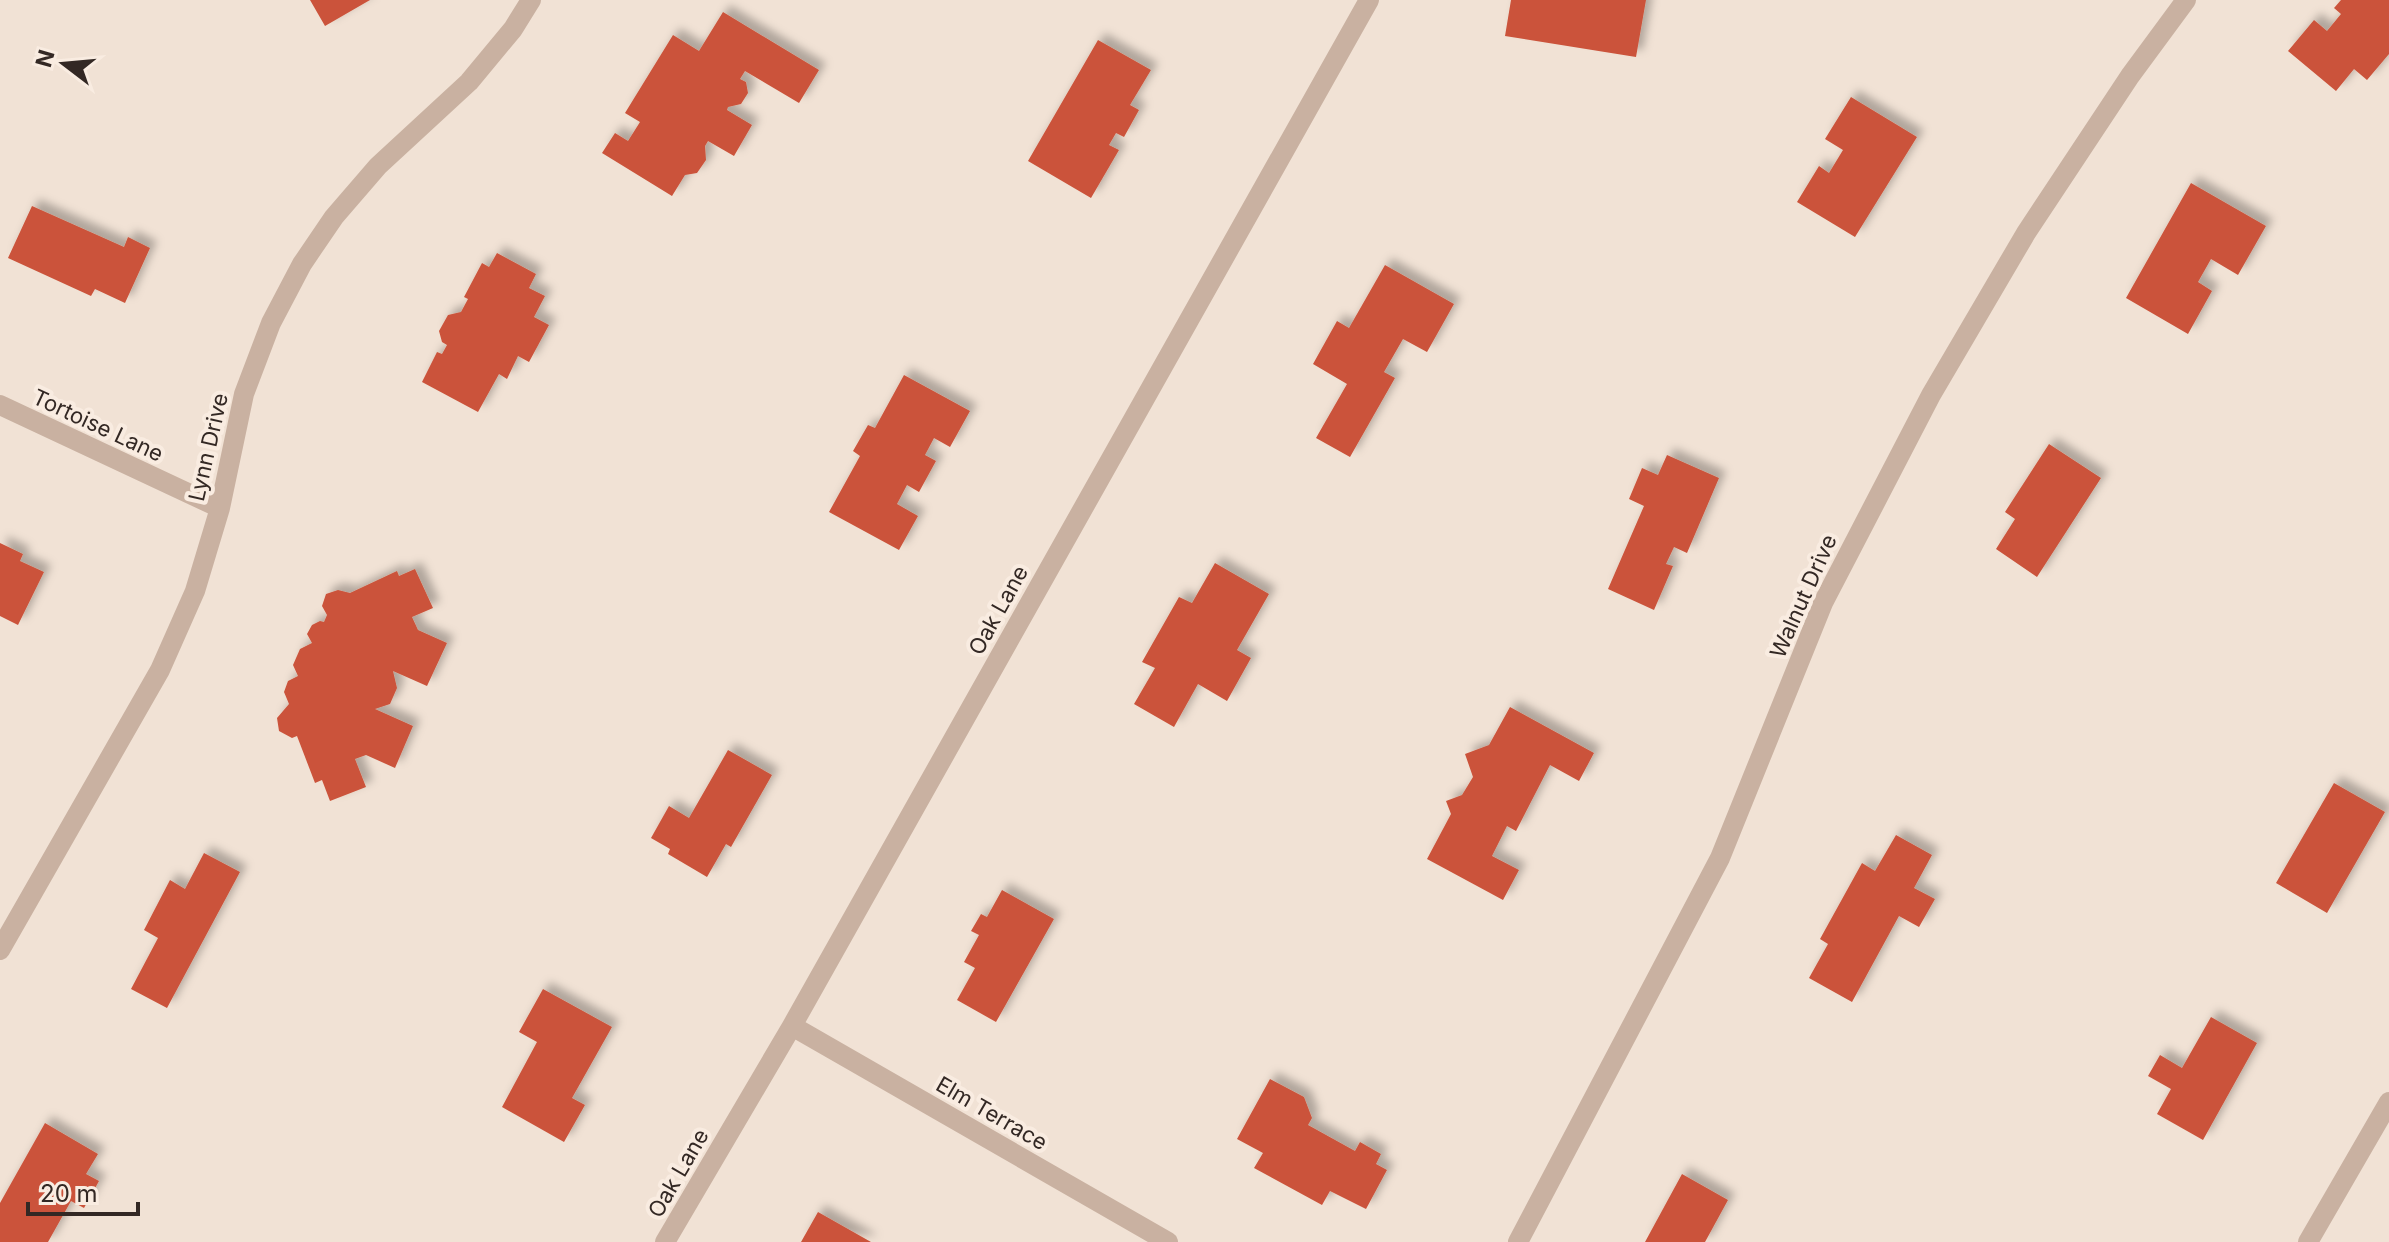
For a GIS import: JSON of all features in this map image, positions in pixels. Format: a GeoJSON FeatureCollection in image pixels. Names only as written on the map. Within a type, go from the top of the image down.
{"type":"FeatureCollection","features":[{"type":"Feature","properties":{"kind":"street","name":"Lynn Drive"},"geometry":{"type":"LineString","coordinates":[[0,950],[160,670],[195,591],[220,508],[244,394],[271,323],[302,264],[334,217],[378,166],[469,82],[513,29],[531,0]]}},
{"type":"Feature","properties":{"kind":"street","name":"Oak Lane"},"geometry":{"type":"LineString","coordinates":[[665,1242],[792,1026],[1369,0]]}},
{"type":"Feature","properties":{"kind":"street","name":"Walnut Drive"},"geometry":{"type":"LineString","coordinates":[[1518,1242],[1720,858],[1823,603],[1931,395],[2026,233],[2130,76],[2186,0]]}},
{"type":"Feature","properties":{"kind":"street","name":"Tortoise Lane"},"geometry":{"type":"LineString","coordinates":[[0,405],[220,508]]}},
{"type":"Feature","properties":{"kind":"street","name":"Elm Terrace"},"geometry":{"type":"LineString","coordinates":[[792,1026],[1168,1242]]}},
{"type":"Feature","properties":{"kind":"street"},"geometry":{"type":"LineString","coordinates":[[2308,1242],[2389,1102]]}},
{"type":"Feature","properties":{"kind":"building"},"geometry":{"type":"Polygon","coordinates":[[[310,0],[370,0],[325,26],[310,0]]]}},
{"type":"Feature","properties":{"kind":"building"},"geometry":{"type":"Polygon","coordinates":[[[1511,0],[1646,0],[1636,57],[1505,36],[1511,0]]]}},
{"type":"Feature","properties":{"kind":"building"},"geometry":{"type":"Polygon","coordinates":[[[2341,0],[2389,0],[2389,54],[2367,80],[2354,69],[2336,91],[2288,51],[2314,20],[2327,31],[2341,14],[2334,8],[2341,0]]]}},
{"type":"Feature","properties":{"kind":"building"},"geometry":{"type":"Polygon","coordinates":[[[723,12],[819,70],[799,103],[745,71],[740,79],[746,82],[748,93],[741,104],[727,110],[752,125],[734,156],[708,141],[705,146],[706,160],[697,173],[685,175],[672,196],[602,153],[615,133],[628,141],[640,122],[625,113],[673,35],[699,51],[723,12]]]}},
{"type":"Feature","properties":{"kind":"building"},"geometry":{"type":"Polygon","coordinates":[[[1098,40],[1151,70],[1130,105],[1139,110],[1124,137],[1116,133],[1109,145],[1119,150],[1091,198],[1028,161],[1098,40]]]}},
{"type":"Feature","properties":{"kind":"building"},"geometry":{"type":"Polygon","coordinates":[[[1851,97],[1917,137],[1855,237],[1797,202],[1819,166],[1829,173],[1843,150],[1825,139],[1851,97]]]}},
{"type":"Feature","properties":{"kind":"building"},"geometry":{"type":"Polygon","coordinates":[[[2191,183],[2266,226],[2238,275],[2211,259],[2198,282],[2212,291],[2188,334],[2126,298],[2191,183]]]}},
{"type":"Feature","properties":{"kind":"building"},"geometry":{"type":"Polygon","coordinates":[[[32,206],[124,247],[128,237],[150,248],[125,303],[95,289],[91,296],[8,258],[32,206]]]}},
{"type":"Feature","properties":{"kind":"building"},"geometry":{"type":"Polygon","coordinates":[[[497,253],[536,274],[529,288],[545,296],[534,317],[549,325],[529,362],[518,356],[507,379],[499,374],[478,412],[422,382],[437,352],[442,354],[447,345],[442,342],[439,331],[448,315],[461,312],[468,299],[464,297],[482,263],[489,267],[497,253]]]}},
{"type":"Feature","properties":{"kind":"building"},"geometry":{"type":"Polygon","coordinates":[[[1385,265],[1454,304],[1427,352],[1403,339],[1384,372],[1395,378],[1350,457],[1316,438],[1347,384],[1313,364],[1337,321],[1349,328],[1385,265]]]}},
{"type":"Feature","properties":{"kind":"building"},"geometry":{"type":"Polygon","coordinates":[[[904,375],[970,411],[950,447],[934,438],[925,455],[936,461],[919,492],[907,485],[897,504],[918,516],[899,550],[829,512],[860,456],[853,451],[868,425],[875,428],[904,375]]]}},
{"type":"Feature","properties":{"kind":"building"},"geometry":{"type":"Polygon","coordinates":[[[2049,444],[2101,478],[2037,577],[1996,549],[2015,519],[2005,512],[2049,444]]]}},
{"type":"Feature","properties":{"kind":"building"},"geometry":{"type":"Polygon","coordinates":[[[1667,455],[1719,478],[1687,553],[1674,547],[1666,564],[1673,566],[1654,610],[1608,589],[1644,506],[1629,499],[1642,468],[1658,475],[1667,455]]]}},
{"type":"Feature","properties":{"kind":"building"},"geometry":{"type":"Polygon","coordinates":[[[0,543],[23,554],[20,561],[44,572],[18,625],[0,616],[0,543]]]}},
{"type":"Feature","properties":{"kind":"building"},"geometry":{"type":"Polygon","coordinates":[[[1215,563],[1269,594],[1237,650],[1251,658],[1227,701],[1198,684],[1174,727],[1134,704],[1155,668],[1142,662],[1179,597],[1192,603],[1215,563]]]}},
{"type":"Feature","properties":{"kind":"building"},"geometry":{"type":"Polygon","coordinates":[[[415,569],[433,608],[412,617],[418,630],[447,643],[427,686],[393,671],[397,688],[390,704],[375,709],[413,726],[395,768],[366,755],[355,759],[366,787],[330,801],[322,780],[315,783],[297,736],[292,738],[279,731],[277,718],[289,704],[284,692],[288,681],[298,676],[293,665],[300,649],[312,643],[307,634],[312,625],[324,622],[327,615],[322,606],[326,594],[338,590],[350,593],[397,571],[399,576],[415,569]]]}},
{"type":"Feature","properties":{"kind":"building"},"geometry":{"type":"Polygon","coordinates":[[[1510,707],[1594,753],[1579,781],[1550,765],[1516,831],[1507,826],[1492,856],[1519,870],[1503,900],[1427,859],[1451,814],[1446,801],[1462,795],[1473,777],[1465,754],[1489,745],[1510,707]]]}},
{"type":"Feature","properties":{"kind":"building"},"geometry":{"type":"Polygon","coordinates":[[[728,750],[772,775],[731,847],[726,844],[707,877],[668,854],[670,849],[651,838],[669,806],[689,818],[728,750]]]}},
{"type":"Feature","properties":{"kind":"building"},"geometry":{"type":"Polygon","coordinates":[[[2334,783],[2385,812],[2327,913],[2276,883],[2334,783]]]}},
{"type":"Feature","properties":{"kind":"building"},"geometry":{"type":"Polygon","coordinates":[[[1896,835],[1932,855],[1914,888],[1935,899],[1919,927],[1899,916],[1852,1002],[1809,978],[1828,944],[1820,939],[1862,863],[1875,871],[1896,835]]]}},
{"type":"Feature","properties":{"kind":"building"},"geometry":{"type":"Polygon","coordinates":[[[204,853],[240,872],[167,1008],[131,989],[158,938],[144,930],[170,880],[185,889],[204,853]]]}},
{"type":"Feature","properties":{"kind":"building"},"geometry":{"type":"Polygon","coordinates":[[[1002,890],[1054,919],[996,1022],[957,1000],[975,968],[964,962],[979,935],[971,931],[981,914],[987,917],[1002,890]]]}},
{"type":"Feature","properties":{"kind":"building"},"geometry":{"type":"Polygon","coordinates":[[[543,989],[612,1027],[572,1098],[585,1105],[564,1142],[502,1107],[537,1042],[519,1032],[543,989]]]}},
{"type":"Feature","properties":{"kind":"building"},"geometry":{"type":"Polygon","coordinates":[[[2211,1017],[2257,1043],[2203,1140],[2157,1114],[2171,1089],[2148,1076],[2160,1055],[2182,1068],[2211,1017]]]}},
{"type":"Feature","properties":{"kind":"building"},"geometry":{"type":"Polygon","coordinates":[[[1270,1079],[1304,1097],[1312,1118],[1308,1125],[1355,1151],[1360,1142],[1381,1154],[1376,1164],[1387,1170],[1366,1209],[1330,1191],[1322,1205],[1254,1168],[1263,1153],[1237,1139],[1270,1079]]]}},
{"type":"Feature","properties":{"kind":"building"},"geometry":{"type":"Polygon","coordinates":[[[45,1123],[98,1154],[86,1174],[99,1181],[84,1208],[71,1201],[48,1242],[0,1242],[0,1203],[45,1123]]]}},
{"type":"Feature","properties":{"kind":"building"},"geometry":{"type":"Polygon","coordinates":[[[1682,1174],[1728,1200],[1705,1242],[1645,1242],[1682,1174]]]}},
{"type":"Feature","properties":{"kind":"building"},"geometry":{"type":"Polygon","coordinates":[[[818,1212],[871,1242],[801,1242],[818,1212]]]}}]}
